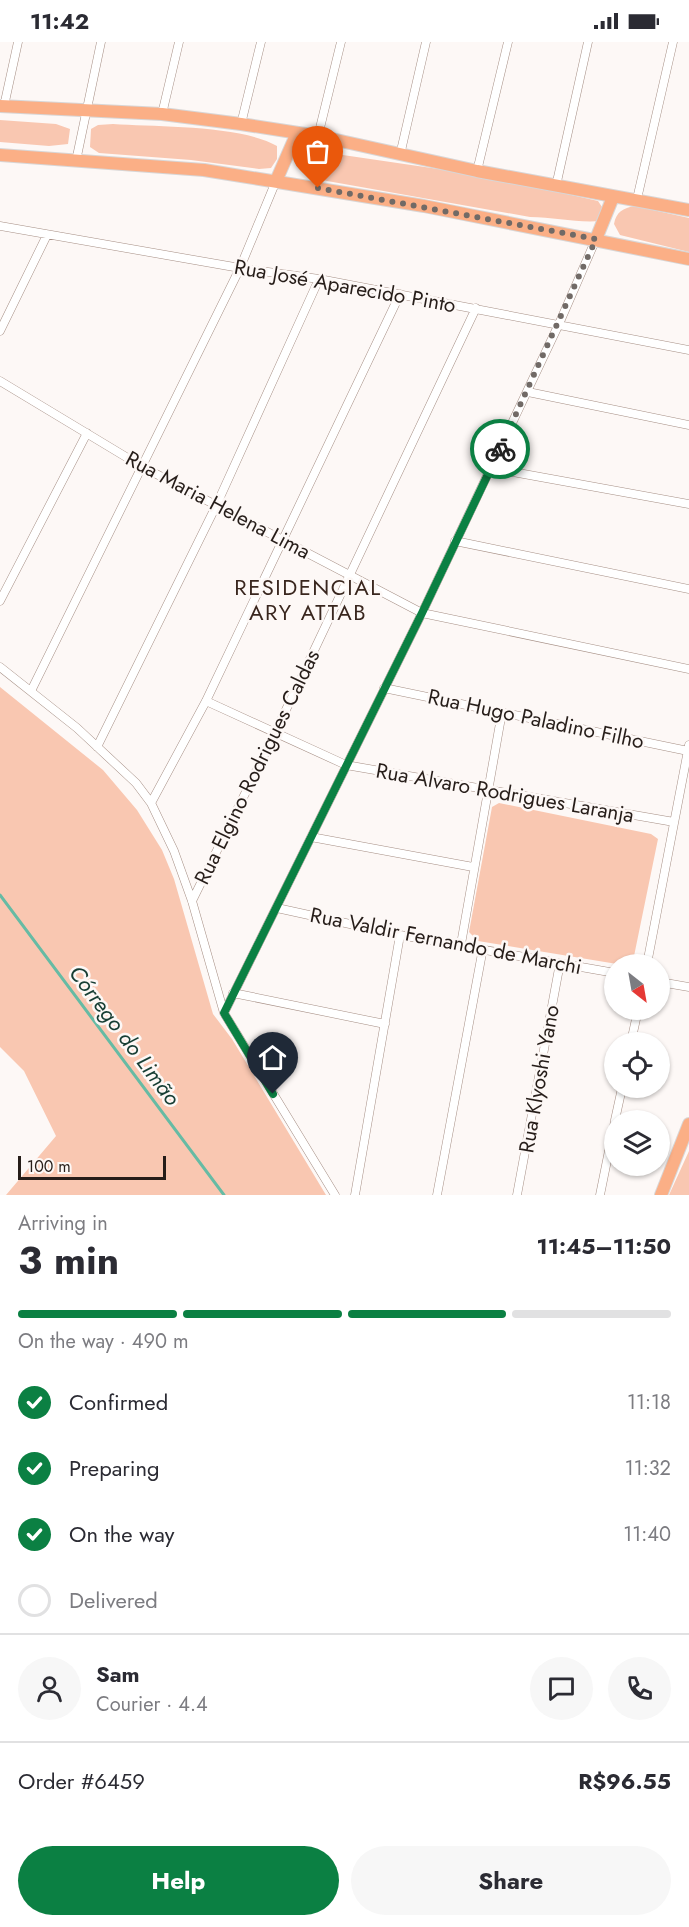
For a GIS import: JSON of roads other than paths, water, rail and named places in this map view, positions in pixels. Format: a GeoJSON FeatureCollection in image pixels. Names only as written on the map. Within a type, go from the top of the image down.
{"type":"FeatureCollection","features":[{"type":"Feature","properties":{"kind":"main road"},"geometry":{"type":"LineString","coordinates":[[2,106],[162,114],[241,124],[318,136],[477,171],[689,210]]}},
{"type":"Feature","properties":{"kind":"main road"},"geometry":{"type":"LineString","coordinates":[[276,181],[297,133]]}},
{"type":"Feature","properties":{"kind":"main road"},"geometry":{"type":"LineString","coordinates":[[0,155],[204,170],[596,239],[689,259]]}},
{"type":"Feature","properties":{"kind":"main road"},"geometry":{"type":"LineString","coordinates":[[596,239],[613,196]]}},
{"type":"Feature","properties":{"kind":"main road"},"geometry":{"type":"LineString","coordinates":[[661,1195],[689,1124]]}},
{"type":"Feature","properties":{"kind":"street"},"geometry":{"type":"LineString","coordinates":[[2,106],[18,42]]}},
{"type":"Feature","properties":{"kind":"street"},"geometry":{"type":"LineString","coordinates":[[76,161],[101,42]]}},
{"type":"Feature","properties":{"kind":"street"},"geometry":{"type":"LineString","coordinates":[[162,114],[179,42]]}},
{"type":"Feature","properties":{"kind":"street"},"geometry":{"type":"LineString","coordinates":[[241,124],[261,42]]}},
{"type":"Feature","properties":{"kind":"street"},"geometry":{"type":"LineString","coordinates":[[318,136],[341,42]]}},
{"type":"Feature","properties":{"kind":"street"},"geometry":{"type":"LineString","coordinates":[[400,155],[426,42]]}},
{"type":"Feature","properties":{"kind":"street"},"geometry":{"type":"LineString","coordinates":[[477,171],[508,42]]}},
{"type":"Feature","properties":{"kind":"street"},"geometry":{"type":"LineString","coordinates":[[556,186],[588,42]]}},
{"type":"Feature","properties":{"kind":"street"},"geometry":{"type":"LineString","coordinates":[[637,199],[673,42]]}},
{"type":"Feature","properties":{"kind":"street"},"geometry":{"type":"LineString","coordinates":[[31,691],[240,268],[276,181]]}},
{"type":"Feature","properties":{"kind":"street","name":"Rua José Aparecido Pinto"},"geometry":{"type":"LineString","coordinates":[[0,226],[240,268],[319,279],[689,350]]}},
{"type":"Feature","properties":{"kind":"street"},"geometry":{"type":"LineString","coordinates":[[0,331],[47,235]]}},
{"type":"Feature","properties":{"kind":"street"},"geometry":{"type":"LineString","coordinates":[[224,1013],[422,613],[528,392],[596,239]]}},
{"type":"Feature","properties":{"kind":"street"},"geometry":{"type":"LineString","coordinates":[[97,747],[216,506],[319,279]]}},
{"type":"Feature","properties":{"kind":"street"},"geometry":{"type":"LineString","coordinates":[[151,803],[206,700],[400,294]]}},
{"type":"Feature","properties":{"kind":"street","name":"Rua Elgino Rodrigues Caldas"},"geometry":{"type":"LineString","coordinates":[[192,901],[275,733],[476,308]]}},
{"type":"Feature","properties":{"kind":"street","name":"Rua Maria Helena Lima"},"geometry":{"type":"LineString","coordinates":[[0,381],[141,466],[422,613],[689,669]]}},
{"type":"Feature","properties":{"kind":"street"},"geometry":{"type":"LineString","coordinates":[[528,392],[689,425]]}},
{"type":"Feature","properties":{"kind":"street"},"geometry":{"type":"LineString","coordinates":[[0,601],[87,433]]}},
{"type":"Feature","properties":{"kind":"street"},"geometry":{"type":"LineString","coordinates":[[490,468],[689,504]]}},
{"type":"Feature","properties":{"kind":"street"},"geometry":{"type":"LineString","coordinates":[[455,541],[689,589]]}},
{"type":"Feature","properties":{"kind":"street"},"geometry":{"type":"LineString","coordinates":[[0,667],[97,747],[136,783],[151,803],[174,851],[192,901],[224,1013],[335,1195]]}},
{"type":"Feature","properties":{"kind":"street","name":"Rua Hugo Paladino Filho"},"geometry":{"type":"LineString","coordinates":[[384,688],[688,748]]}},
{"type":"Feature","properties":{"kind":"street","name":"Rua Alvaro Rodrigues Laranja"},"geometry":{"type":"LineString","coordinates":[[206,700],[346,765],[674,822]]}},
{"type":"Feature","properties":{"kind":"street"},"geometry":{"type":"LineString","coordinates":[[461,944],[502,712]]}},
{"type":"Feature","properties":{"kind":"street"},"geometry":{"type":"LineString","coordinates":[[649,954],[688,748]]}},
{"type":"Feature","properties":{"kind":"street"},"geometry":{"type":"LineString","coordinates":[[311,837],[474,867]]}},
{"type":"Feature","properties":{"kind":"street","name":"Rua Valdir Fernando de Marchi"},"geometry":{"type":"LineString","coordinates":[[277,908],[400,935],[604,971]]}},
{"type":"Feature","properties":{"kind":"street"},"geometry":{"type":"LineString","coordinates":[[355,1195],[400,935]]}},
{"type":"Feature","properties":{"kind":"street"},"geometry":{"type":"LineString","coordinates":[[437,1195],[483,948]]}},
{"type":"Feature","properties":{"kind":"street","name":"Rua Klyoshi Yano"},"geometry":{"type":"LineString","coordinates":[[517,1195],[560,963]]}},
{"type":"Feature","properties":{"kind":"street"},"geometry":{"type":"LineString","coordinates":[[670,984],[689,987]]}},
{"type":"Feature","properties":{"kind":"street"},"geometry":{"type":"LineString","coordinates":[[233,993],[385,1024]]}},
{"type":"Feature","properties":{"kind":"street"},"geometry":{"type":"LineString","coordinates":[[600,1195],[604,1175]]}},
{"type":"Feature","properties":{"kind":"waterway","name":"Córrego do Limão"},"geometry":{"type":"LineString","coordinates":[[0,895],[224,1195]]}},
{"type":"Feature","properties":{"kind":"district","name":"RESIDENCIAL ARY ATTAB"},"geometry":{"type":"Point","coordinates":[308,600]}}]}
